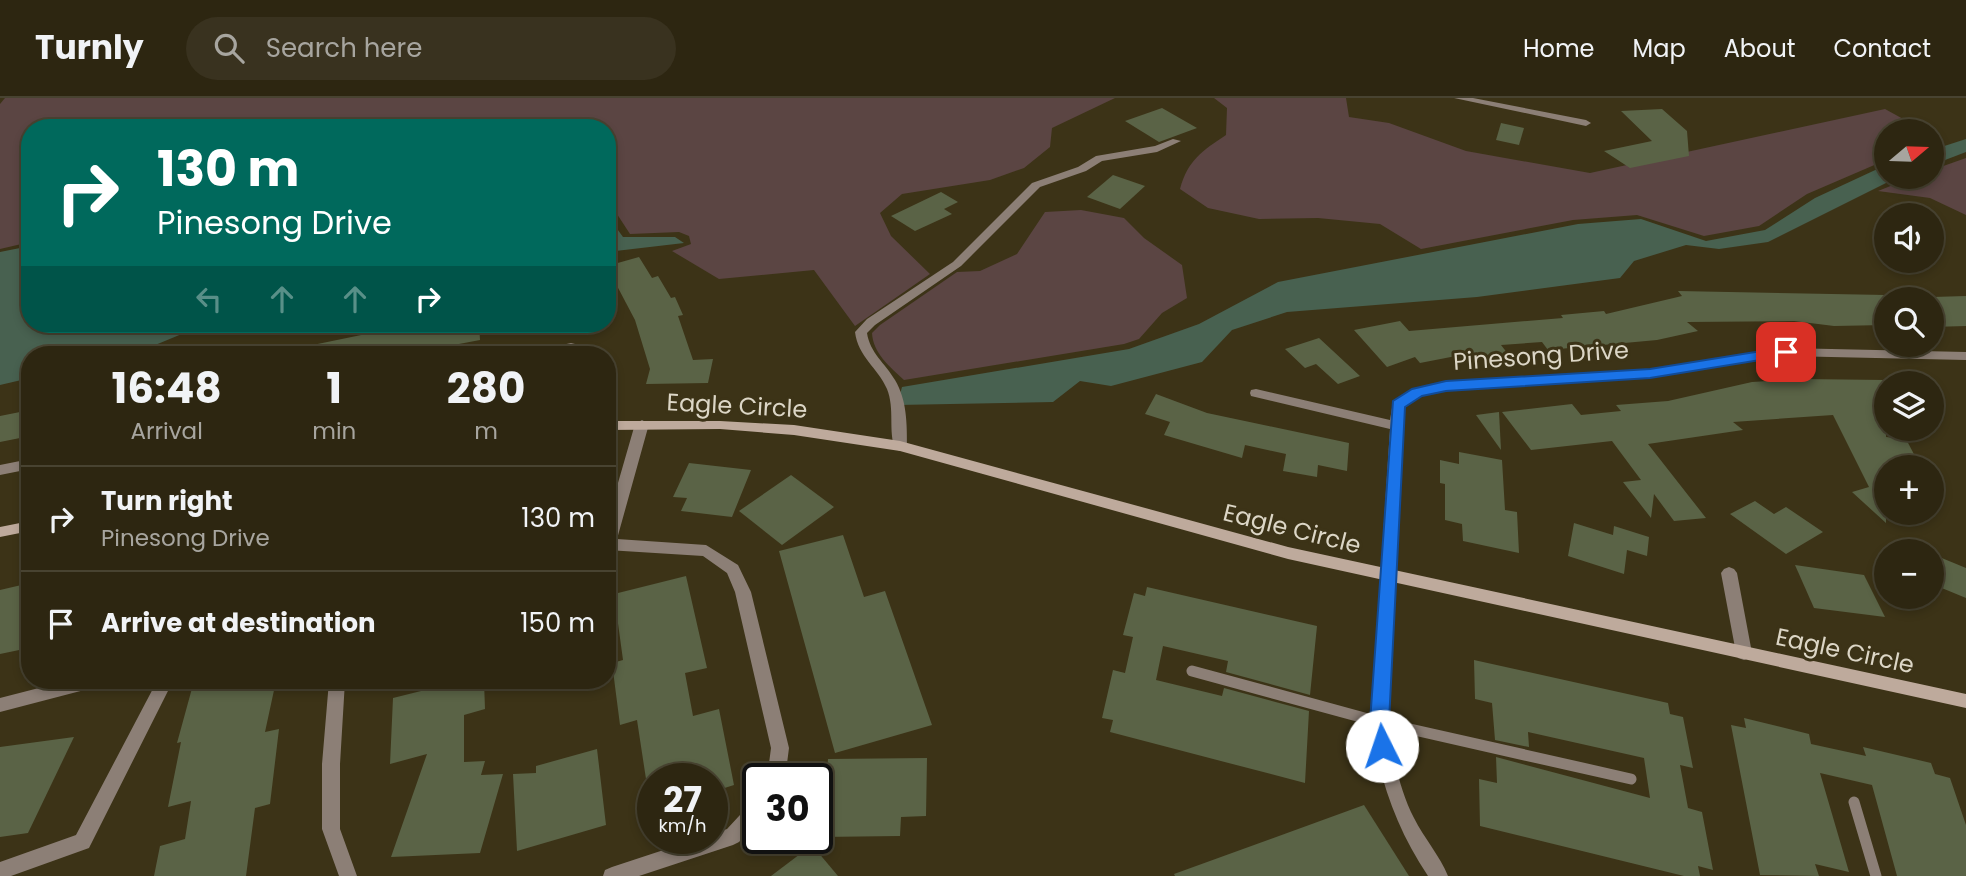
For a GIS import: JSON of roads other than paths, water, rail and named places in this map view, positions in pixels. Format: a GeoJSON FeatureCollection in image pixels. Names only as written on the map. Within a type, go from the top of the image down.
{"type":"FeatureCollection","features":[{"type":"Feature","properties":{"kind":"street"},"geometry":{"type":"LineString","coordinates":[[1459,98],[1586,123]]}},
{"type":"Feature","properties":{"kind":"street"},"geometry":{"type":"LineString","coordinates":[[900,446],[900,415],[890,381],[872,362],[862,341],[861,332],[871,322],[957,264],[1036,185],[1082,169],[1100,158],[1157,149],[1176,141]]}},
{"type":"Feature","properties":{"kind":"street","name":"Pinesong Drive"},"geometry":{"type":"LineString","coordinates":[[1439,876],[1417,844],[1395,798],[1386,771],[1379,722],[1398,405],[1417,393],[1446,386],[1650,373],[1786,352],[1960,356]]}},
{"type":"Feature","properties":{"kind":"street"},"geometry":{"type":"LineString","coordinates":[[1960,356],[1966,368]]}},
{"type":"Feature","properties":{"kind":"street"},"geometry":{"type":"LineString","coordinates":[[1256,393],[1395,426]]}},
{"type":"Feature","properties":{"kind":"street"},"geometry":{"type":"LineString","coordinates":[[616,516],[642,424]]}},
{"type":"Feature","properties":{"kind":"street","name":"Eagle Circle"},"geometry":{"type":"LineString","coordinates":[[616,425],[642,424],[794,430],[900,446],[1288,554],[1966,701]]}},
{"type":"Feature","properties":{"kind":"street"},"geometry":{"type":"LineString","coordinates":[[0,470],[21,466]]}},
{"type":"Feature","properties":{"kind":"street"},"geometry":{"type":"LineString","coordinates":[[0,532],[21,528]]}},
{"type":"Feature","properties":{"kind":"street"},"geometry":{"type":"LineString","coordinates":[[616,545],[706,551],[733,569],[743,592],[780,748],[778,763]]}},
{"type":"Feature","properties":{"kind":"street"},"geometry":{"type":"LineString","coordinates":[[1729,573],[1744,653]]}},
{"type":"Feature","properties":{"kind":"street"},"geometry":{"type":"LineString","coordinates":[[0,705],[61,689]]}},
{"type":"Feature","properties":{"kind":"street"},"geometry":{"type":"LineString","coordinates":[[0,871],[82,842],[161,689]]}},
{"type":"Feature","properties":{"kind":"street"},"geometry":{"type":"LineString","coordinates":[[336,689],[331,764],[331,829],[348,876]]}},
{"type":"Feature","properties":{"kind":"street"},"geometry":{"type":"LineString","coordinates":[[612,876],[733,836],[742,826]]}},
{"type":"Feature","properties":{"kind":"lane"},"geometry":{"type":"LineString","coordinates":[[1192,671],[1379,722],[1631,779]]}},
{"type":"Feature","properties":{"kind":"lane"},"geometry":{"type":"LineString","coordinates":[[1854,802],[1876,876]]}}]}
